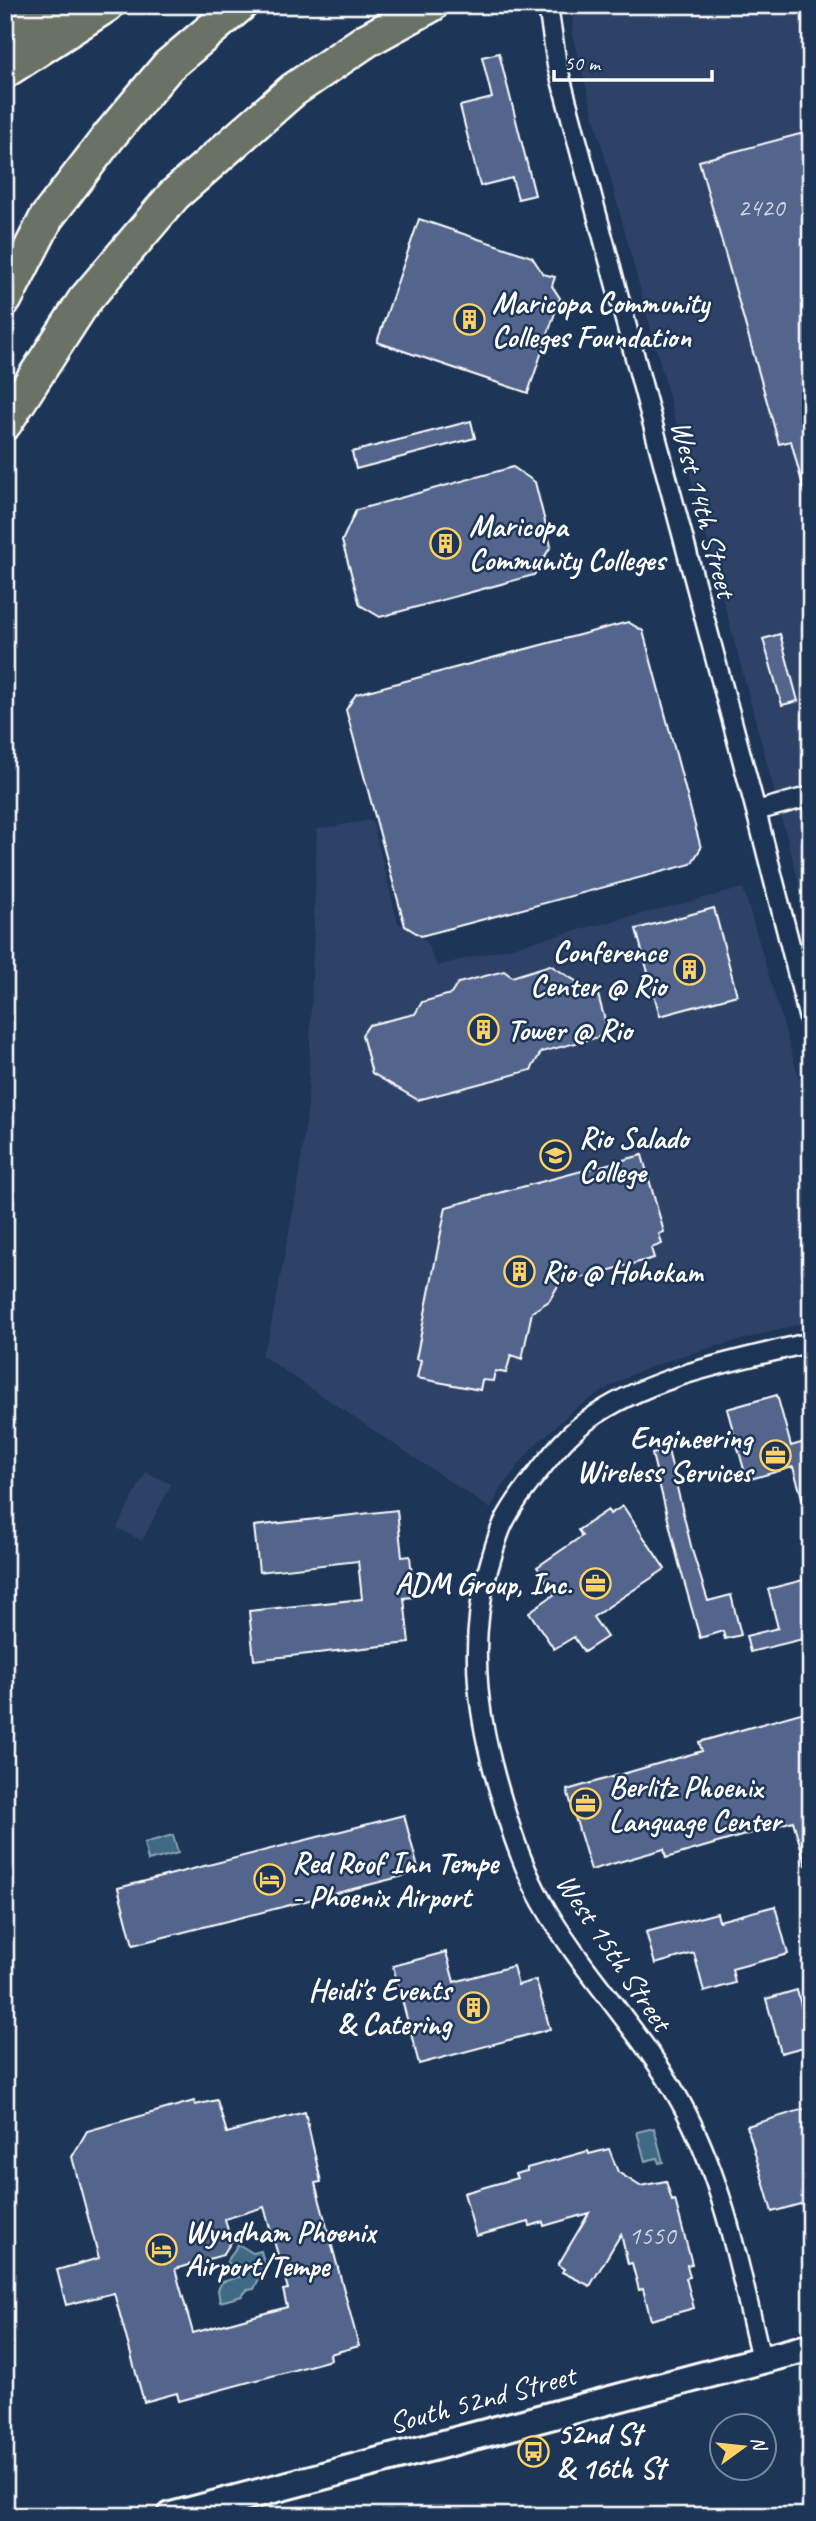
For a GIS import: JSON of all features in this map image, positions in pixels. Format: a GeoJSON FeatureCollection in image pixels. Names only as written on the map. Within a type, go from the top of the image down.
{"type":"FeatureCollection","features":[{"type":"Feature","properties":{"kind":"highway"},"geometry":{"type":"LineString","coordinates":[[5,40],[56,5]]}},
{"type":"Feature","properties":{"kind":"highway"},"geometry":{"type":"LineString","coordinates":[[5,71],[107,5]]}},
{"type":"Feature","properties":{"kind":"highway"},"geometry":{"type":"LineString","coordinates":[[5,423],[84,301],[174,195],[293,90],[367,40],[431,5]]}},
{"type":"Feature","properties":{"kind":"highway"},"geometry":{"type":"LineString","coordinates":[[5,299],[47,217],[110,135],[168,66],[236,9]]}},
{"type":"Feature","properties":{"kind":"main road","name":"South 52nd Street"},"geometry":{"type":"LineString","coordinates":[[171,2516],[811,2347]]}},
{"type":"Feature","properties":{"kind":"street","name":"West 14th Street"},"geometry":{"type":"LineString","coordinates":[[551,5],[549,13],[557,65],[811,1027]]}},
{"type":"Feature","properties":{"kind":"street"},"geometry":{"type":"LineString","coordinates":[[756,811],[811,796]]}},
{"type":"Feature","properties":{"kind":"street","name":"West 15th Street"},"geometry":{"type":"LineString","coordinates":[[761,2359],[729,2222],[713,2171],[671,2083],[560,1933],[514,1842],[488,1754],[481,1715],[476,1659],[478,1606],[503,1523],[555,1450],[586,1421],[624,1398],[664,1381],[811,1342]]}},
{"type":"Feature","properties":{"kind":"shaded area"},"geometry":{"type":"Polygon","coordinates":[[[574,5],[811,5],[811,928],[572,34],[574,5]]]}},
{"type":"Feature","properties":{"kind":"shaded area","name":"Rio Salado College"},"geometry":{"type":"Polygon","coordinates":[[[372,820],[398,923],[426,941],[437,966],[743,888],[811,1118],[811,1321],[681,1356],[635,1373],[609,1387],[572,1411],[532,1448],[500,1489],[491,1509],[261,1355],[269,1336],[297,1191],[308,1105],[317,829],[372,820]]]}},
{"type":"Feature","properties":{"kind":"shaded area"},"geometry":{"type":"Polygon","coordinates":[[[146,1472],[171,1484],[142,1541],[117,1528],[146,1472]]]}},
{"type":"Feature","properties":{"kind":"shaded area"},"geometry":{"type":"Polygon","coordinates":[[[173,1835],[178,1853],[148,1861],[144,1843],[173,1835]]]}},
{"type":"Feature","properties":{"kind":"shaded area"},"geometry":{"type":"Polygon","coordinates":[[[654,2128],[663,2162],[659,2163],[657,2158],[645,2161],[637,2132],[654,2128]]]}},
{"type":"Feature","properties":{"kind":"shaded area"},"geometry":{"type":"Polygon","coordinates":[[[238,2244],[253,2253],[261,2251],[265,2266],[254,2289],[247,2290],[242,2296],[220,2302],[218,2290],[222,2282],[242,2276],[238,2269],[227,2262],[238,2244]]]}},
{"type":"Feature","properties":{"kind":"building"},"geometry":{"type":"Polygon","coordinates":[[[499,53],[535,195],[518,199],[512,178],[480,186],[460,106],[492,98],[482,57],[499,53]]]}},
{"type":"Feature","properties":{"kind":"building"},"geometry":{"type":"Polygon","coordinates":[[[811,131],[811,493],[805,494],[791,441],[779,444],[699,161],[811,131]]]}},
{"type":"Feature","properties":{"kind":"building","name":"Maricopa Community Colleges Foundation"},"geometry":{"type":"Polygon","coordinates":[[[419,219],[532,257],[543,274],[555,277],[552,286],[560,298],[528,393],[377,342],[419,219]]]}},
{"type":"Feature","properties":{"kind":"building"},"geometry":{"type":"Polygon","coordinates":[[[471,421],[475,438],[356,469],[352,452],[471,421]]]}},
{"type":"Feature","properties":{"kind":"building","name":"Maricopa Community Colleges"},"geometry":{"type":"Polygon","coordinates":[[[513,467],[535,482],[551,546],[534,575],[380,617],[360,605],[342,541],[356,510],[513,467]]]}},
{"type":"Feature","properties":{"kind":"building"},"geometry":{"type":"Polygon","coordinates":[[[628,622],[643,631],[701,848],[691,864],[421,936],[405,926],[346,710],[356,694],[628,622]]]}},
{"type":"Feature","properties":{"kind":"building"},"geometry":{"type":"Polygon","coordinates":[[[780,634],[798,701],[782,705],[763,639],[780,634]]]}},
{"type":"Feature","properties":{"kind":"building","name":"Conference Center @ Rio"},"geometry":{"type":"Polygon","coordinates":[[[714,908],[737,995],[660,1016],[636,929],[714,908]]]}},
{"type":"Feature","properties":{"kind":"building","name":"Tower @ Rio"},"geometry":{"type":"Polygon","coordinates":[[[550,965],[598,995],[606,1024],[599,1037],[541,1052],[531,1070],[418,1100],[372,1073],[362,1035],[369,1025],[415,1014],[422,1002],[451,994],[458,983],[504,971],[512,977],[550,965]]]}},
{"type":"Feature","properties":{"kind":"building","name":"Rio @ Hohokam"},"geometry":{"type":"Polygon","coordinates":[[[642,1155],[664,1232],[659,1234],[662,1244],[651,1248],[654,1258],[559,1284],[549,1301],[532,1312],[522,1359],[511,1355],[506,1373],[495,1371],[493,1381],[482,1380],[480,1390],[417,1378],[421,1360],[416,1359],[446,1207],[642,1155]]]}},
{"type":"Feature","properties":{"kind":"building","name":"Engineering Wireless Services"},"geometry":{"type":"Polygon","coordinates":[[[777,1395],[791,1446],[811,1440],[811,1510],[806,1511],[793,1467],[747,1480],[727,1409],[777,1395]]]}},
{"type":"Feature","properties":{"kind":"building"},"geometry":{"type":"Polygon","coordinates":[[[668,1450],[692,1550],[708,1601],[731,1595],[741,1635],[725,1639],[723,1631],[700,1638],[652,1454],[668,1450]]]}},
{"type":"Feature","properties":{"kind":"building","name":"ADM Group, Inc."},"geometry":{"type":"Polygon","coordinates":[[[623,1506],[665,1569],[593,1617],[607,1637],[584,1652],[574,1637],[554,1649],[529,1612],[555,1594],[537,1567],[582,1536],[578,1530],[608,1510],[610,1514],[623,1506]]]}},
{"type":"Feature","properties":{"kind":"building"},"geometry":{"type":"Polygon","coordinates":[[[397,1510],[402,1557],[410,1556],[414,1597],[404,1598],[409,1643],[254,1660],[249,1611],[362,1599],[358,1561],[259,1572],[254,1526],[397,1510]]]}},
{"type":"Feature","properties":{"kind":"building"},"geometry":{"type":"Polygon","coordinates":[[[811,1578],[811,1637],[750,1652],[746,1636],[778,1628],[768,1589],[811,1578]]]}},
{"type":"Feature","properties":{"kind":"building"},"geometry":{"type":"Polygon","coordinates":[[[811,1710],[811,1864],[806,1865],[793,1821],[666,1858],[664,1849],[591,1870],[567,1790],[702,1751],[699,1742],[811,1710]]]}},
{"type":"Feature","properties":{"kind":"building","name":"Red Roof Inn Tempe - Phoenix Airport"},"geometry":{"type":"Polygon","coordinates":[[[404,1815],[419,1872],[133,1945],[118,1888],[404,1815]]]}},
{"type":"Feature","properties":{"kind":"building"},"geometry":{"type":"Polygon","coordinates":[[[775,1906],[788,1954],[732,1969],[735,1983],[704,1992],[694,1953],[655,1964],[646,1932],[717,1913],[719,1921],[775,1906]]]}},
{"type":"Feature","properties":{"kind":"building","name":"Heidi's Events & Catering"},"geometry":{"type":"Polygon","coordinates":[[[446,1952],[454,1982],[513,1966],[518,1985],[536,1980],[550,2029],[419,2064],[393,1966],[446,1952]]]}},
{"type":"Feature","properties":{"kind":"building"},"geometry":{"type":"Polygon","coordinates":[[[797,1990],[811,2045],[781,2053],[766,1999],[797,1990]]]}},
{"type":"Feature","properties":{"kind":"building","name":"Wyndham Phoenix Airport/Tempe"},"geometry":{"type":"Polygon","coordinates":[[[217,2100],[227,2133],[305,2112],[321,2182],[315,2183],[359,2346],[330,2354],[331,2360],[179,2401],[177,2393],[144,2402],[114,2293],[66,2305],[57,2270],[99,2258],[72,2157],[87,2131],[194,2101],[195,2105],[217,2100]],[[264,2207],[225,2219],[231,2242],[223,2255],[175,2269],[193,2333],[287,2307],[283,2290],[288,2289],[264,2207]]]}},
{"type":"Feature","properties":{"kind":"building"},"geometry":{"type":"Polygon","coordinates":[[[811,2107],[811,2201],[772,2212],[747,2126],[811,2107]]]}},
{"type":"Feature","properties":{"kind":"building"},"geometry":{"type":"Polygon","coordinates":[[[609,2149],[618,2172],[640,2186],[666,2181],[672,2201],[675,2200],[692,2264],[687,2265],[690,2277],[686,2278],[694,2308],[651,2320],[643,2289],[639,2290],[632,2263],[628,2264],[621,2234],[590,2286],[562,2272],[564,2269],[558,2265],[589,2213],[544,2226],[543,2222],[530,2226],[529,2222],[476,2236],[464,2193],[517,2178],[515,2174],[527,2171],[527,2168],[588,2151],[589,2154],[609,2149]]]}},
{"type":"Feature","properties":{"kind":"place","name":"Maricopa Community Colleges Foundation"},"geometry":{"type":"Point","coordinates":[469,320]}},
{"type":"Feature","properties":{"kind":"place","name":"Maricopa Community Colleges"},"geometry":{"type":"Point","coordinates":[446,543]}},
{"type":"Feature","properties":{"kind":"place","name":"Conference Center @ Rio"},"geometry":{"type":"Point","coordinates":[689,969]}},
{"type":"Feature","properties":{"kind":"place","name":"Tower @ Rio"},"geometry":{"type":"Point","coordinates":[484,1030]}},
{"type":"Feature","properties":{"kind":"place","name":"Rio Salado College"},"geometry":{"type":"Point","coordinates":[556,1155]}},
{"type":"Feature","properties":{"kind":"place","name":"Rio @ Hohokam"},"geometry":{"type":"Point","coordinates":[519,1272]}},
{"type":"Feature","properties":{"kind":"place","name":"Engineering Wireless Services"},"geometry":{"type":"Point","coordinates":[775,1455]}},
{"type":"Feature","properties":{"kind":"place","name":"ADM Group, Inc."},"geometry":{"type":"Point","coordinates":[595,1584]}},
{"type":"Feature","properties":{"kind":"place","name":"Berlitz Phoenix Language Center"},"geometry":{"type":"Point","coordinates":[586,1804]}},
{"type":"Feature","properties":{"kind":"place","name":"Red Roof Inn Tempe - Phoenix Airport"},"geometry":{"type":"Point","coordinates":[269,1880]}},
{"type":"Feature","properties":{"kind":"place","name":"Heidi's Events & Catering"},"geometry":{"type":"Point","coordinates":[474,2007]}},
{"type":"Feature","properties":{"kind":"place","name":"Wyndham Phoenix Airport/Tempe"},"geometry":{"type":"Point","coordinates":[162,2249]}},
{"type":"Feature","properties":{"kind":"place","name":"52nd St & 16th St"},"geometry":{"type":"Point","coordinates":[534,2451]}}]}
